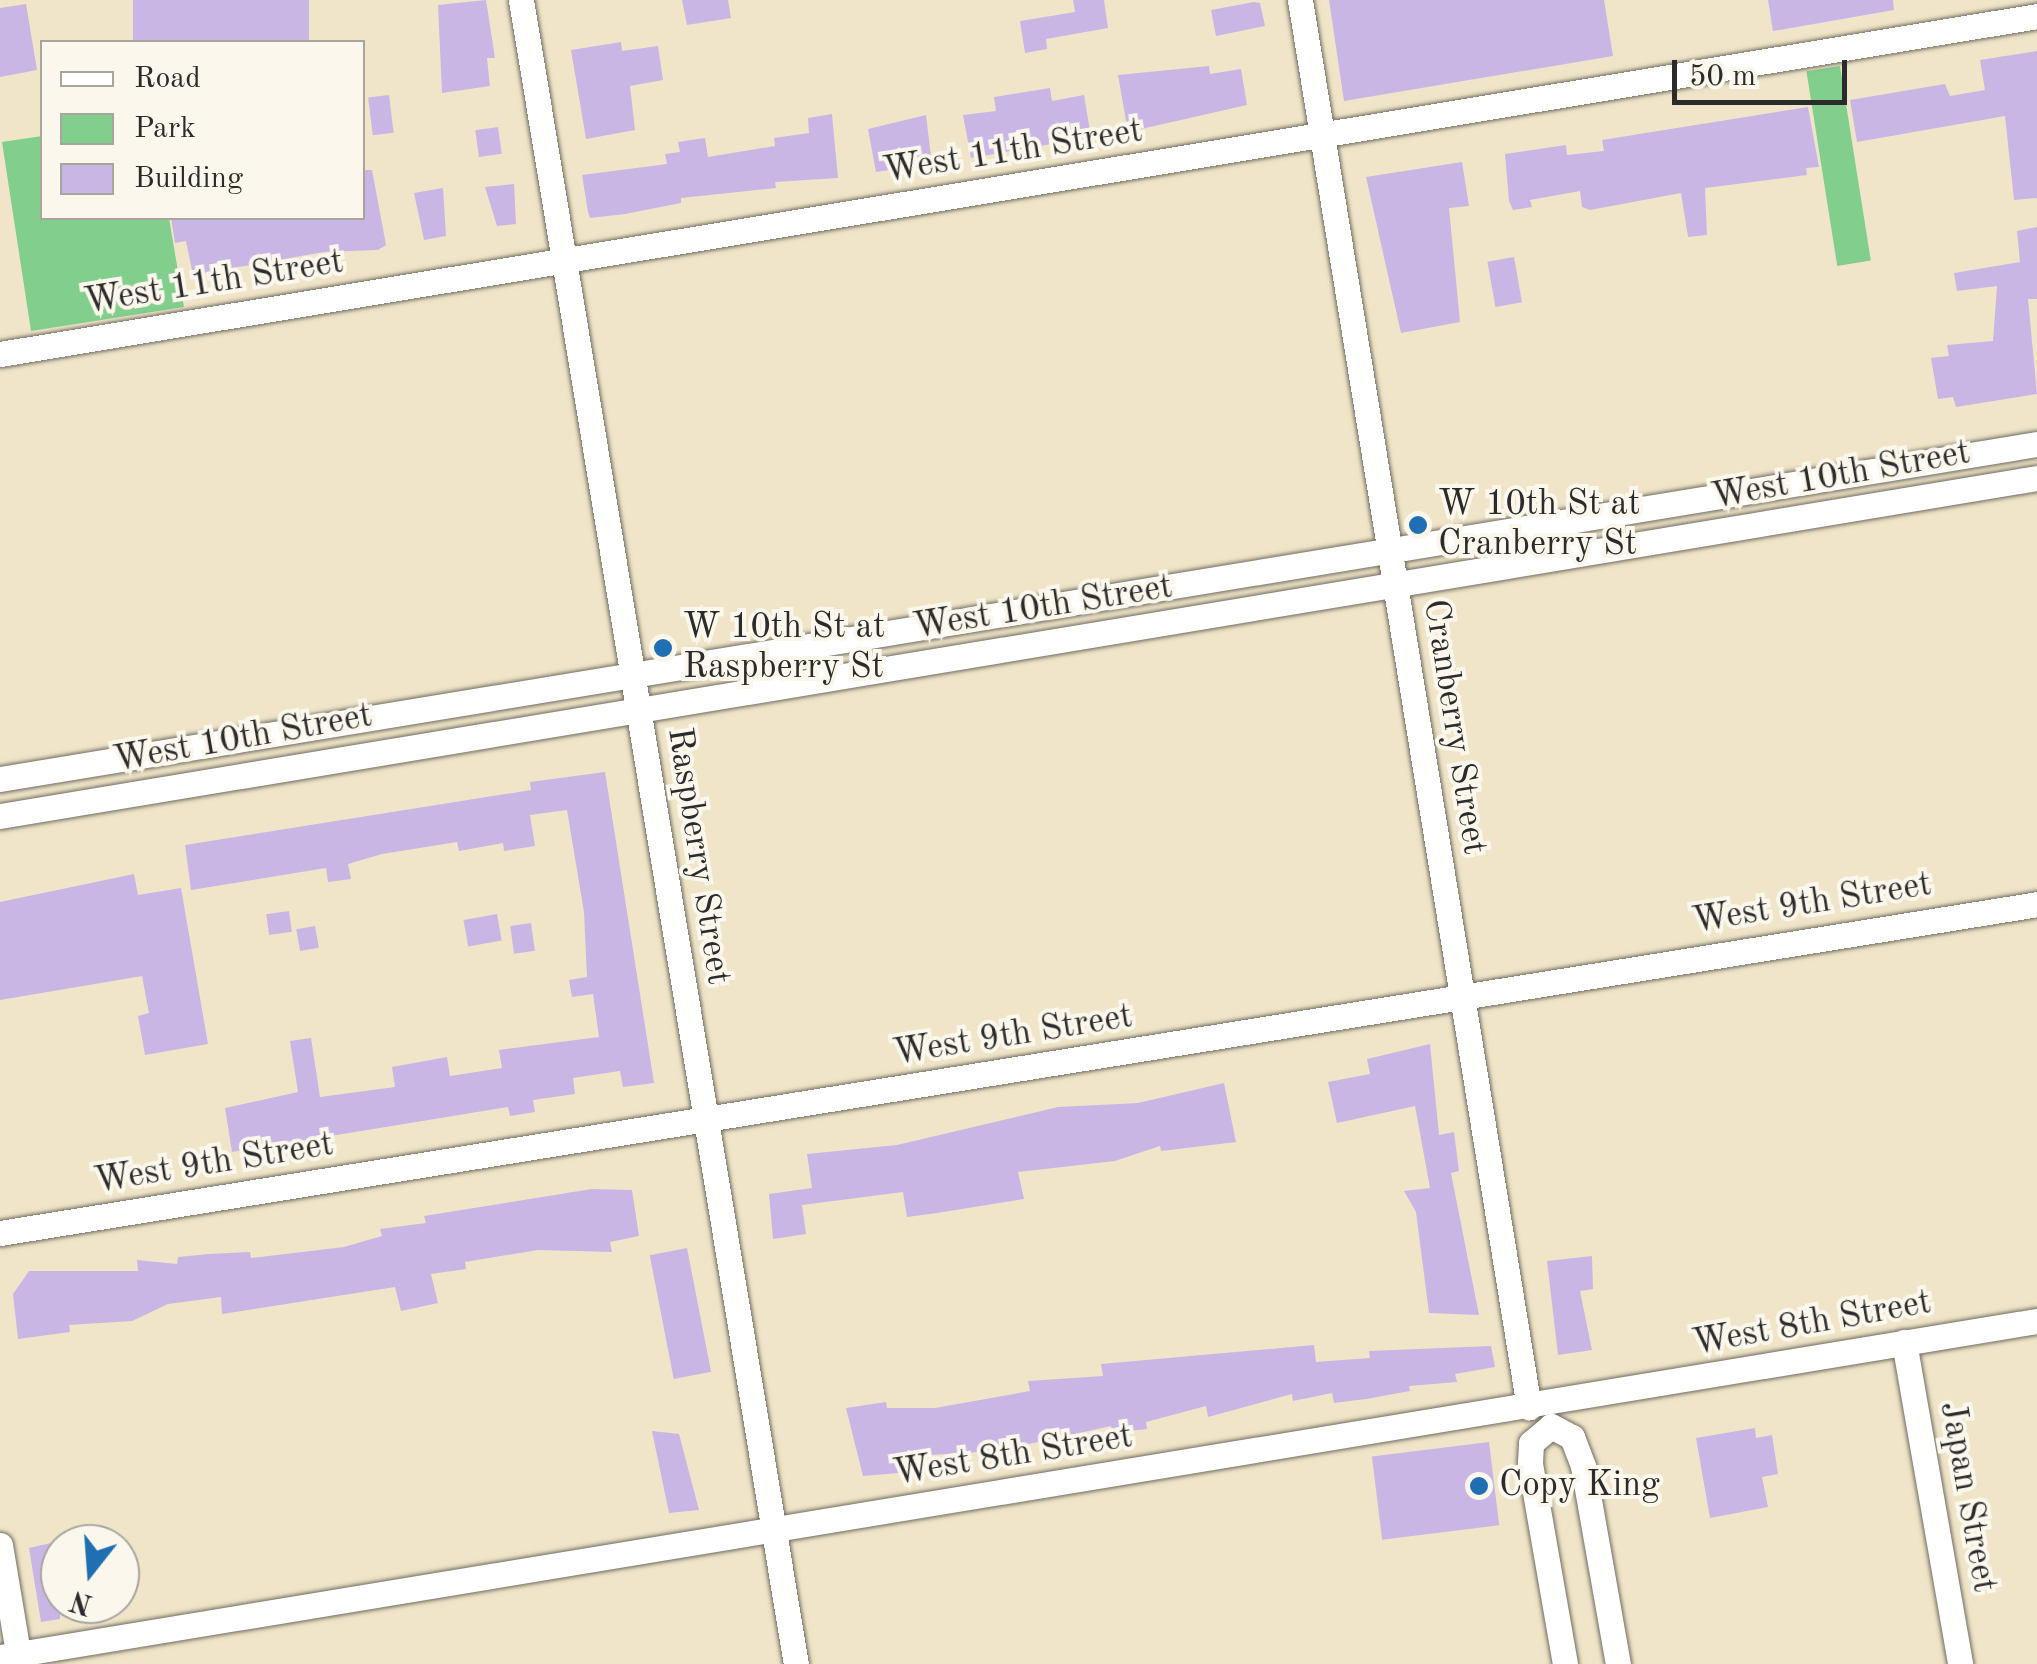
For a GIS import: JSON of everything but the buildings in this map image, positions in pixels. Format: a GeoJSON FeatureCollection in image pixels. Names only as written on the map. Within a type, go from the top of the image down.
{"type":"FeatureCollection","features":[{"type":"Feature","properties":{"kind":"street","name":"Raspberry Street"},"geometry":{"type":"LineString","coordinates":[[521,0],[796,1664]]}},
{"type":"Feature","properties":{"kind":"street","name":"Cranberry Street"},"geometry":{"type":"LineString","coordinates":[[1300,0],[1463,996],[1543,1412]]}},
{"type":"Feature","properties":{"kind":"street","name":"West 11th Street"},"geometry":{"type":"LineString","coordinates":[[0,354],[2037,16]]}},
{"type":"Feature","properties":{"kind":"street","name":"West 10th Street"},"geometry":{"type":"LineString","coordinates":[[0,779],[2037,444]]}},
{"type":"Feature","properties":{"kind":"street","name":"West 10th Street"},"geometry":{"type":"LineString","coordinates":[[0,816],[2037,478]]}},
{"type":"Feature","properties":{"kind":"street"},"geometry":{"type":"LineString","coordinates":[[1766,488],[1773,523]]}},
{"type":"Feature","properties":{"kind":"street"},"geometry":{"type":"LineString","coordinates":[[1010,612],[1015,648]]}},
{"type":"Feature","properties":{"kind":"street"},"geometry":{"type":"LineString","coordinates":[[144,755],[150,790]]}},
{"type":"Feature","properties":{"kind":"street","name":"West 9th Street"},"geometry":{"type":"LineString","coordinates":[[0,1233],[2037,904]]}},
{"type":"Feature","properties":{"kind":"street","name":"West 8th Street"},"geometry":{"type":"LineString","coordinates":[[12,1659],[775,1531],[1543,1412],[1904,1342],[2037,1321]]}},
{"type":"Feature","properties":{"kind":"street","name":"Japan Street"},"geometry":{"type":"LineString","coordinates":[[1904,1342],[1960,1664]]}},
{"type":"Feature","properties":{"kind":"street"},"geometry":{"type":"LineString","coordinates":[[1564,1664],[1530,1463],[1531,1443],[1543,1412],[1572,1437],[1583,1466],[1618,1664]]}},
{"type":"Feature","properties":{"kind":"street"},"geometry":{"type":"LineString","coordinates":[[0,1545],[12,1659]]}},
{"type":"Feature","properties":{"kind":"green space"},"geometry":{"type":"Polygon","coordinates":[[[1840,66],[1871,261],[1837,266],[1806,71],[1840,66]]]}},
{"type":"Feature","properties":{"kind":"green space"},"geometry":{"type":"Polygon","coordinates":[[[40,136],[40,220],[169,220],[184,307],[31,331],[2,142],[40,136]]]}},
{"type":"Feature","properties":{"kind":"place","name":"W 10th St at Cranberry St"},"geometry":{"type":"Point","coordinates":[1418,525]}},
{"type":"Feature","properties":{"kind":"place","name":"W 10th St at Raspberry St"},"geometry":{"type":"Point","coordinates":[663,648]}},
{"type":"Feature","properties":{"kind":"place","name":"Copy King"},"geometry":{"type":"Point","coordinates":[1479,1486]}}]}
